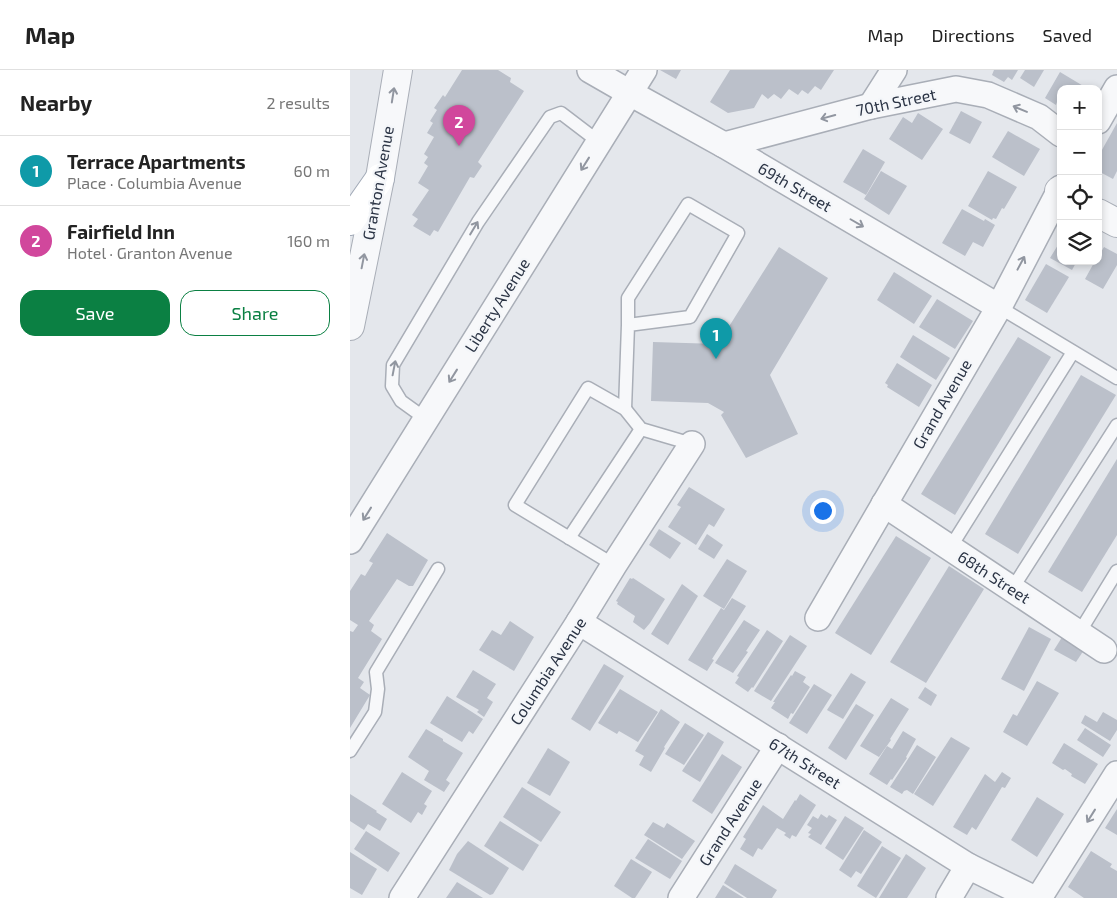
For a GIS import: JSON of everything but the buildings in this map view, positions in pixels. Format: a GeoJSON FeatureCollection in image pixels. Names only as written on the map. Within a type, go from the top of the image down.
{"type":"FeatureCollection","features":[{"type":"Feature","properties":{"kind":"main road"},"geometry":{"type":"LineString","coordinates":[[350,221],[380,178]]}},
{"type":"Feature","properties":{"kind":"street","name":"Granton Avenue"},"geometry":{"type":"LineString","coordinates":[[350,326],[380,178],[398,70]]}},
{"type":"Feature","properties":{"kind":"street","name":"69th Street"},"geometry":{"type":"LineString","coordinates":[[590,70],[724,145],[999,306]]}},
{"type":"Feature","properties":{"kind":"street","name":"Liberty Avenue"},"geometry":{"type":"LineString","coordinates":[[350,541],[644,70]]}},
{"type":"Feature","properties":{"kind":"street"},"geometry":{"type":"LineString","coordinates":[[871,106],[894,70]]}},
{"type":"Feature","properties":{"kind":"street"},"geometry":{"type":"LineString","coordinates":[[1102,114],[1117,88]]}},
{"type":"Feature","properties":{"kind":"street","name":"70th Street"},"geometry":{"type":"LineString","coordinates":[[724,145],[871,106],[956,90],[988,95],[1039,117],[1057,131]]}},
{"type":"Feature","properties":{"kind":"street","name":"Grand Avenue"},"geometry":{"type":"LineString","coordinates":[[818,618],[999,306],[1057,196]]}},
{"type":"Feature","properties":{"kind":"street"},"geometry":{"type":"LineString","coordinates":[[1102,214],[1117,223]]}},
{"type":"Feature","properties":{"kind":"street","name":"Columbia Avenue"},"geometry":{"type":"LineString","coordinates":[[402,898],[692,444]]}},
{"type":"Feature","properties":{"kind":"street","name":"68th Street"},"geometry":{"type":"LineString","coordinates":[[884,504],[1104,650]]}},
{"type":"Feature","properties":{"kind":"street","name":"67th Street"},"geometry":{"type":"LineString","coordinates":[[579,622],[968,866],[1033,898]]}},
{"type":"Feature","properties":{"kind":"street","name":"Grand Avenue"},"geometry":{"type":"LineString","coordinates":[[681,898],[778,746]]}},
{"type":"Feature","properties":{"kind":"street"},"geometry":{"type":"LineString","coordinates":[[1039,898],[1117,774]]}},
{"type":"Feature","properties":{"kind":"street"},"geometry":{"type":"LineString","coordinates":[[949,898],[968,866]]}},
{"type":"Feature","properties":{"kind":"lane"},"geometry":{"type":"LineString","coordinates":[[426,419],[401,401],[392,386],[393,365],[478,222],[550,117],[561,113],[599,142]]}},
{"type":"Feature","properties":{"kind":"lane"},"geometry":{"type":"LineString","coordinates":[[625,409],[628,298],[688,204],[738,233],[690,316],[628,325]]}},
{"type":"Feature","properties":{"kind":"lane"},"geometry":{"type":"LineString","coordinates":[[999,306],[1117,378]]}},
{"type":"Feature","properties":{"kind":"lane"},"geometry":{"type":"LineString","coordinates":[[950,548],[1074,352]]}},
{"type":"Feature","properties":{"kind":"lane"},"geometry":{"type":"LineString","coordinates":[[614,565],[515,505],[588,388],[625,409],[640,429],[692,444]]}},
{"type":"Feature","properties":{"kind":"lane"},"geometry":{"type":"LineString","coordinates":[[1012,588],[1117,425]]}},
{"type":"Feature","properties":{"kind":"lane"},"geometry":{"type":"LineString","coordinates":[[570,538],[640,429]]}},
{"type":"Feature","properties":{"kind":"lane"},"geometry":{"type":"LineString","coordinates":[[350,751],[375,712],[378,689],[376,672],[438,569]]}},
{"type":"Feature","properties":{"kind":"lane"},"geometry":{"type":"LineString","coordinates":[[1079,633],[1117,571]]}},
{"type":"Feature","properties":{"kind":"place","name":"Fairfield Inn"},"geometry":{"type":"Point","coordinates":[459,146]}},
{"type":"Feature","properties":{"kind":"place","name":"Terrace Apartments"},"geometry":{"type":"Point","coordinates":[716,359]}}]}
